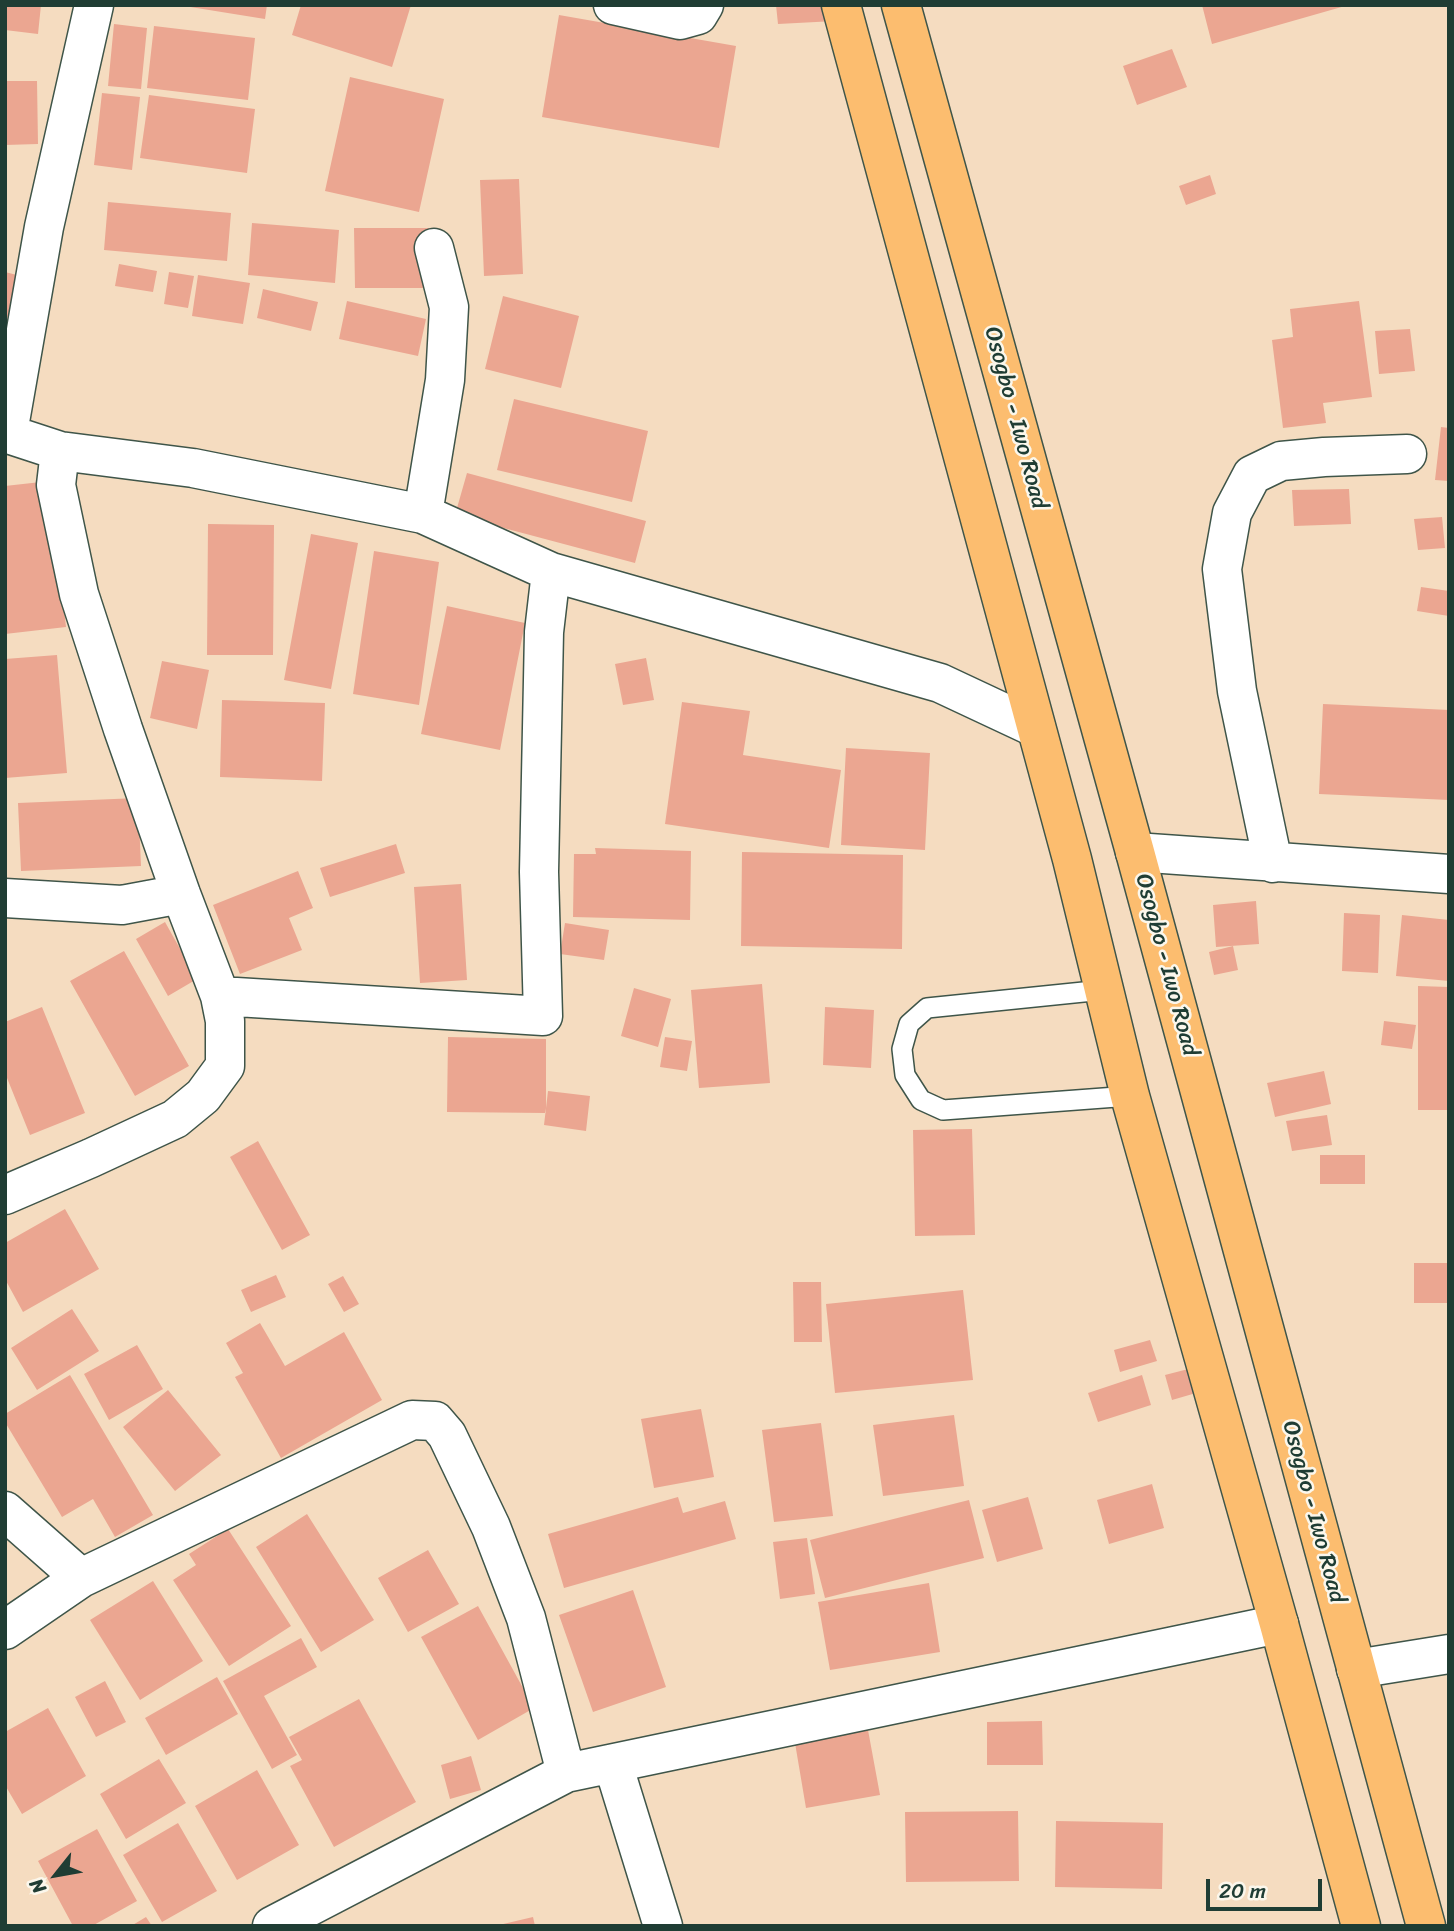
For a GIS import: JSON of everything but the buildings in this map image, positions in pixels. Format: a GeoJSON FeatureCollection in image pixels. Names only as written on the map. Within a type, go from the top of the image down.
{"type":"FeatureCollection","features":[{"type":"Feature","properties":{"kind":"main road"},"geometry":{"type":"LineString","coordinates":[[841,5],[1072,859],[1130,1096],[1361,1926]]}},
{"type":"Feature","properties":{"kind":"main road","name":"Osogbo - Iwo Road"},"geometry":{"type":"LineString","coordinates":[[901,5],[1135,852],[1426,1926]]}},
{"type":"Feature","properties":{"kind":"street"},"geometry":{"type":"LineString","coordinates":[[94,5],[44,227],[6,433],[60,451],[193,468],[423,514],[551,572],[940,683],[1036,727]]}},
{"type":"Feature","properties":{"kind":"street"},"geometry":{"type":"LineString","coordinates":[[613,5],[680,20],[698,15],[704,5]]}},
{"type":"Feature","properties":{"kind":"street"},"geometry":{"type":"LineString","coordinates":[[423,514],[445,380],[449,307],[434,248]]}},
{"type":"Feature","properties":{"kind":"street"},"geometry":{"type":"LineString","coordinates":[[5,1195],[174,1119],[203,1096],[225,1066],[225,1021],[220,996],[123,729],[79,594],[56,485],[60,451]]}},
{"type":"Feature","properties":{"kind":"street"},"geometry":{"type":"LineString","coordinates":[[1273,863],[1237,691],[1223,569],[1232,513],[1252,475],[1282,461],[1407,454]]}},
{"type":"Feature","properties":{"kind":"street"},"geometry":{"type":"LineString","coordinates":[[220,996],[543,1016],[538,872],[544,632],[551,572]]}},
{"type":"Feature","properties":{"kind":"street"},"geometry":{"type":"LineString","coordinates":[[1135,852],[1449,874]]}},
{"type":"Feature","properties":{"kind":"street"},"geometry":{"type":"LineString","coordinates":[[5,898],[122,905],[181,894]]}},
{"type":"Feature","properties":{"kind":"street"},"geometry":{"type":"LineString","coordinates":[[5,1630],[81,1578],[412,1420],[435,1422],[447,1435],[491,1527],[526,1618],[566,1773]]}},
{"type":"Feature","properties":{"kind":"street"},"geometry":{"type":"LineString","coordinates":[[5,1511],[81,1578]]}},
{"type":"Feature","properties":{"kind":"street"},"geometry":{"type":"LineString","coordinates":[[272,1926],[566,1773],[1279,1624]]}},
{"type":"Feature","properties":{"kind":"street"},"geometry":{"type":"LineString","coordinates":[[1356,1669],[1449,1654]]}},
{"type":"Feature","properties":{"kind":"street"},"geometry":{"type":"LineString","coordinates":[[613,1764],[663,1926]]}},
{"type":"Feature","properties":{"kind":"lane"},"geometry":{"type":"LineString","coordinates":[[1103,990],[927,1008],[909,1024],[902,1049],[905,1075],[920,1100],[943,1110],[1130,1096]]}}]}
